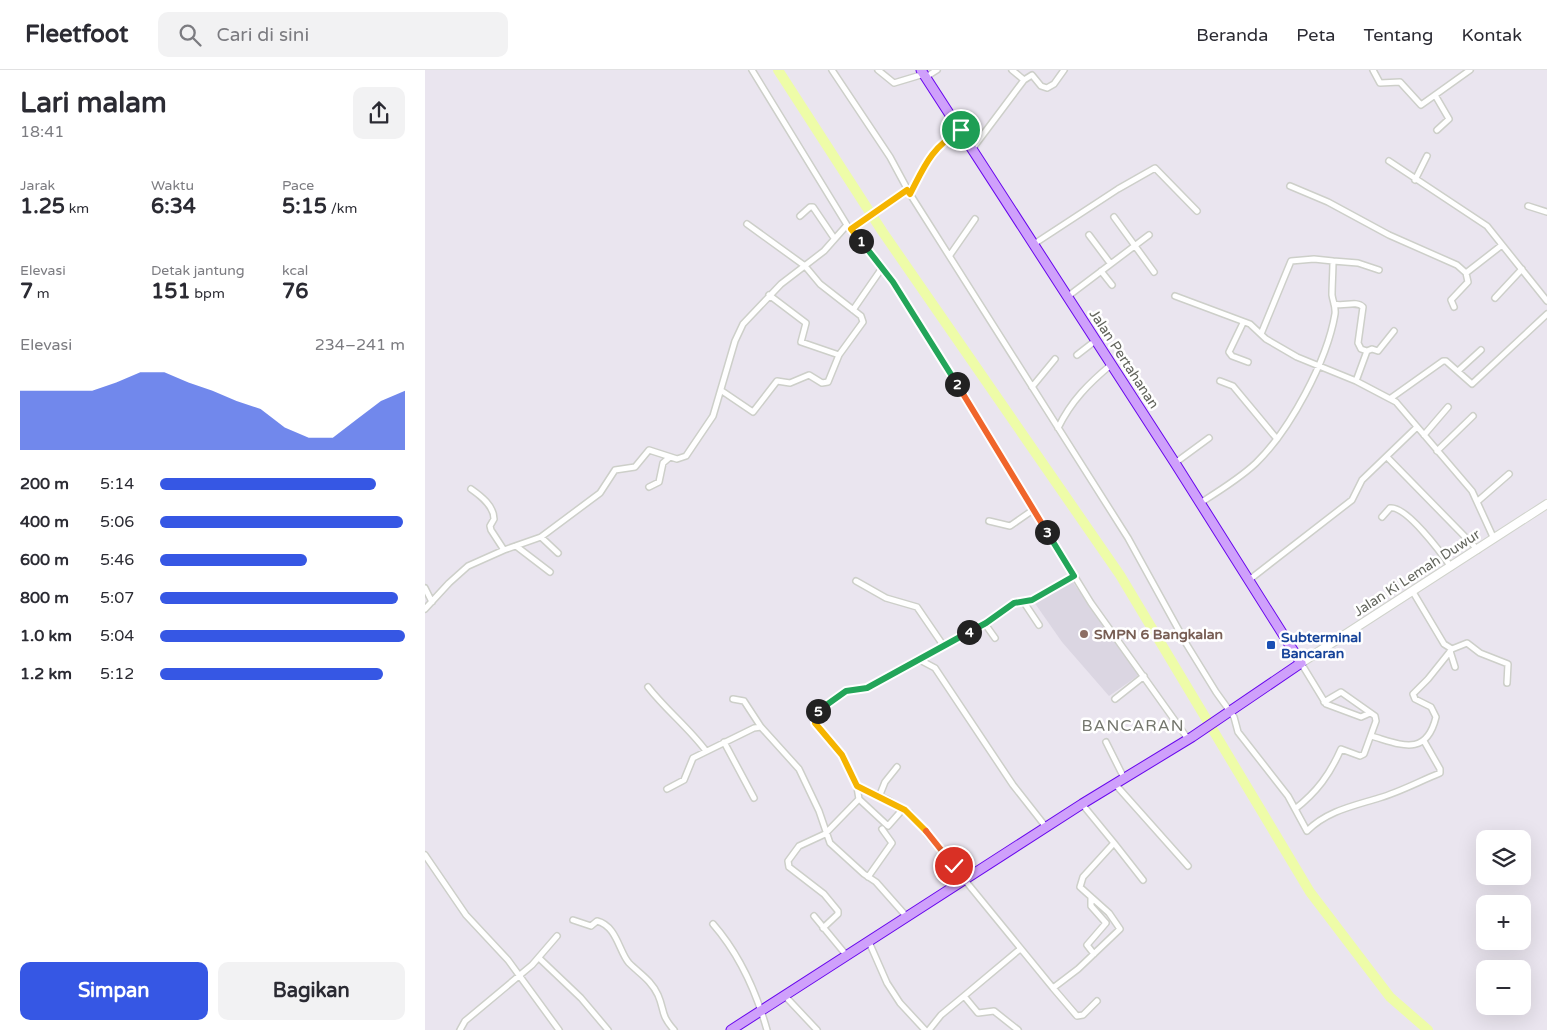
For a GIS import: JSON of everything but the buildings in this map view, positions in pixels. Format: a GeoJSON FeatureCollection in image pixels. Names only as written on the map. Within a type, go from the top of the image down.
{"type":"FeatureCollection","features":[{"type":"Feature","properties":{"kind":"highway","name":"Jalan Pertahanan"},"geometry":{"type":"LineString","coordinates":[[924,74],[1112,364],[1301,664]]}},
{"type":"Feature","properties":{"kind":"highway","name":"Jalan Ki Lemah Duwur"},"geometry":{"type":"LineString","coordinates":[[731,1030],[1083,804],[1190,738],[1301,664]]}},
{"type":"Feature","properties":{"kind":"main road","name":"Jalan Ki Lemah Duwur"},"geometry":{"type":"LineString","coordinates":[[1301,664],[1547,504]]}},
{"type":"Feature","properties":{"kind":"street"},"geometry":{"type":"LineString","coordinates":[[752,70],[847,225],[883,268],[963,393],[1091,603],[1190,738]]}},
{"type":"Feature","properties":{"kind":"street"},"geometry":{"type":"LineString","coordinates":[[832,70],[890,157],[909,192],[1128,538],[1215,692],[1229,712],[1238,732],[1268,769],[1295,809],[1307,831],[1327,815],[1360,802],[1381,798],[1440,773],[1440,769],[1424,742]]}},
{"type":"Feature","properties":{"kind":"street"},"geometry":{"type":"LineString","coordinates":[[878,70],[893,83],[937,70]]}},
{"type":"Feature","properties":{"kind":"street"},"geometry":{"type":"LineString","coordinates":[[1012,70],[1024,80]]}},
{"type":"Feature","properties":{"kind":"street"},"geometry":{"type":"LineString","coordinates":[[1027,70],[1041,86],[1047,88],[1054,84],[1064,70]]}},
{"type":"Feature","properties":{"kind":"street"},"geometry":{"type":"LineString","coordinates":[[1373,70],[1383,85],[1400,82],[1420,105],[1470,70]]}},
{"type":"Feature","properties":{"kind":"street"},"geometry":{"type":"LineString","coordinates":[[973,148],[1024,80],[1032,75]]}},
{"type":"Feature","properties":{"kind":"street"},"geometry":{"type":"LineString","coordinates":[[1435,95],[1449,119],[1437,130]]}},
{"type":"Feature","properties":{"kind":"street"},"geometry":{"type":"LineString","coordinates":[[851,229],[881,208],[909,192],[929,156],[946,139],[961,130]]}},
{"type":"Feature","properties":{"kind":"street"},"geometry":{"type":"LineString","coordinates":[[1415,180],[1427,156]]}},
{"type":"Feature","properties":{"kind":"street"},"geometry":{"type":"LineString","coordinates":[[1389,161],[1487,226],[1547,301]]}},
{"type":"Feature","properties":{"kind":"street"},"geometry":{"type":"LineString","coordinates":[[1034,244],[1118,189],[1155,168],[1197,211]]}},
{"type":"Feature","properties":{"kind":"street"},"geometry":{"type":"LineString","coordinates":[[1290,186],[1328,202],[1411,245],[1447,259],[1466,273],[1468,285],[1451,300],[1454,307]]}},
{"type":"Feature","properties":{"kind":"street"},"geometry":{"type":"LineString","coordinates":[[801,216],[810,206],[813,207],[834,238]]}},
{"type":"Feature","properties":{"kind":"street"},"geometry":{"type":"LineString","coordinates":[[1528,206],[1547,212]]}},
{"type":"Feature","properties":{"kind":"street"},"geometry":{"type":"LineString","coordinates":[[1114,217],[1154,272]]}},
{"type":"Feature","properties":{"kind":"street"},"geometry":{"type":"LineString","coordinates":[[950,255],[975,218]]}},
{"type":"Feature","properties":{"kind":"street"},"geometry":{"type":"LineString","coordinates":[[722,391],[753,412],[777,381],[790,382],[809,375],[822,383],[828,382],[839,355],[863,322],[861,316],[820,284],[805,266],[747,224]]}},
{"type":"Feature","properties":{"kind":"street"},"geometry":{"type":"LineString","coordinates":[[425,609],[461,571],[504,550],[541,537],[600,493],[615,470],[637,465],[649,450],[671,457],[682,458],[690,452],[709,425],[722,391],[735,341],[743,324],[769,295],[824,251],[847,225]]}},
{"type":"Feature","properties":{"kind":"street"},"geometry":{"type":"LineString","coordinates":[[1089,235],[1110,263]]}},
{"type":"Feature","properties":{"kind":"street"},"geometry":{"type":"LineString","coordinates":[[1067,297],[1133,245],[1149,235]]}},
{"type":"Feature","properties":{"kind":"street"},"geometry":{"type":"LineString","coordinates":[[1466,273],[1502,245]]}},
{"type":"Feature","properties":{"kind":"street"},"geometry":{"type":"LineString","coordinates":[[1261,334],[1291,262],[1314,258],[1358,263],[1379,270]]}},
{"type":"Feature","properties":{"kind":"street"},"geometry":{"type":"LineString","coordinates":[[1200,503],[1242,476],[1277,439],[1295,413],[1331,333],[1335,304],[1332,296],[1333,261]]}},
{"type":"Feature","properties":{"kind":"street"},"geometry":{"type":"LineString","coordinates":[[853,310],[883,268]]}},
{"type":"Feature","properties":{"kind":"street"},"geometry":{"type":"LineString","coordinates":[[1495,298],[1522,269]]}},
{"type":"Feature","properties":{"kind":"street"},"geometry":{"type":"LineString","coordinates":[[1101,270],[1112,285]]}},
{"type":"Feature","properties":{"kind":"street"},"geometry":{"type":"LineString","coordinates":[[769,295],[806,323],[801,342],[839,355]]}},
{"type":"Feature","properties":{"kind":"street"},"geometry":{"type":"LineString","coordinates":[[1175,296],[1252,326],[1283,349],[1317,367],[1356,381],[1391,398],[1461,477],[1478,501],[1494,539]]}},
{"type":"Feature","properties":{"kind":"street"},"geometry":{"type":"LineString","coordinates":[[1335,304],[1343,306],[1356,304],[1363,307],[1358,343],[1361,349],[1379,351],[1394,331]]}},
{"type":"Feature","properties":{"kind":"street"},"geometry":{"type":"LineString","coordinates":[[1391,398],[1443,361],[1472,384],[1547,314]]}},
{"type":"Feature","properties":{"kind":"street"},"geometry":{"type":"LineString","coordinates":[[1243,323],[1229,352],[1232,356],[1248,362]]}},
{"type":"Feature","properties":{"kind":"street"},"geometry":{"type":"LineString","coordinates":[[1077,355],[1095,340]]}},
{"type":"Feature","properties":{"kind":"street"},"geometry":{"type":"LineString","coordinates":[[1458,371],[1481,350]]}},
{"type":"Feature","properties":{"kind":"street"},"geometry":{"type":"LineString","coordinates":[[1356,381],[1367,351]]}},
{"type":"Feature","properties":{"kind":"street"},"geometry":{"type":"LineString","coordinates":[[1032,387],[1055,359]]}},
{"type":"Feature","properties":{"kind":"street"},"geometry":{"type":"LineString","coordinates":[[1058,428],[1067,410],[1078,396],[1112,364]]}},
{"type":"Feature","properties":{"kind":"street"},"geometry":{"type":"LineString","coordinates":[[1220,381],[1233,386],[1277,439]]}},
{"type":"Feature","properties":{"kind":"street"},"geometry":{"type":"LineString","coordinates":[[1423,435],[1448,407]]}},
{"type":"Feature","properties":{"kind":"street"},"geometry":{"type":"LineString","coordinates":[[1437,451],[1473,416]]}},
{"type":"Feature","properties":{"kind":"street"},"geometry":{"type":"LineString","coordinates":[[1248,581],[1352,500],[1359,484],[1417,427]]}},
{"type":"Feature","properties":{"kind":"street"},"geometry":{"type":"LineString","coordinates":[[1175,463],[1209,438]]}},
{"type":"Feature","properties":{"kind":"street"},"geometry":{"type":"LineString","coordinates":[[649,487],[659,482],[663,463],[671,457]]}},
{"type":"Feature","properties":{"kind":"street"},"geometry":{"type":"LineString","coordinates":[[1387,457],[1478,550]]}},
{"type":"Feature","properties":{"kind":"street"},"geometry":{"type":"LineString","coordinates":[[1478,501],[1509,474]]}},
{"type":"Feature","properties":{"kind":"street"},"geometry":{"type":"LineString","coordinates":[[471,489],[481,495],[493,511],[495,519],[490,526],[491,530],[504,550]]}},
{"type":"Feature","properties":{"kind":"street"},"geometry":{"type":"LineString","coordinates":[[1382,517],[1390,508],[1398,509],[1419,527],[1452,567]]}},
{"type":"Feature","properties":{"kind":"street"},"geometry":{"type":"LineString","coordinates":[[989,520],[1010,526],[1033,510]]}},
{"type":"Feature","properties":{"kind":"street"},"geometry":{"type":"LineString","coordinates":[[541,537],[558,553]]}},
{"type":"Feature","properties":{"kind":"street"},"geometry":{"type":"LineString","coordinates":[[516,546],[549,572]]}},
{"type":"Feature","properties":{"kind":"street"},"geometry":{"type":"LineString","coordinates":[[903,809],[887,826],[859,799],[857,786],[842,755],[815,723],[815,715],[836,696],[846,691],[867,688],[943,645],[985,624],[1014,603],[1032,600],[1074,576]]}},
{"type":"Feature","properties":{"kind":"street"},"geometry":{"type":"LineString","coordinates":[[856,581],[886,598],[917,606],[943,645]]}},
{"type":"Feature","properties":{"kind":"street"},"geometry":{"type":"LineString","coordinates":[[425,588],[432,602]]}},
{"type":"Feature","properties":{"kind":"street"},"geometry":{"type":"LineString","coordinates":[[1413,592],[1444,644],[1451,650],[1455,667]]}},
{"type":"Feature","properties":{"kind":"street"},"geometry":{"type":"LineString","coordinates":[[1023,601],[1039,625]]}},
{"type":"Feature","properties":{"kind":"street"},"geometry":{"type":"LineString","coordinates":[[985,624],[995,638]]}},
{"type":"Feature","properties":{"kind":"street"},"geometry":{"type":"LineString","coordinates":[[1371,736],[1405,746],[1418,745],[1424,742],[1432,728],[1435,713],[1431,707],[1415,698],[1413,694],[1428,679],[1451,650],[1467,643],[1480,653],[1508,664],[1507,683]]}},
{"type":"Feature","properties":{"kind":"street"},"geometry":{"type":"LineString","coordinates":[[918,660],[935,668],[1013,785],[1047,828]]}},
{"type":"Feature","properties":{"kind":"street"},"geometry":{"type":"LineString","coordinates":[[1301,664],[1324,702],[1333,708],[1361,717],[1370,713]]}},
{"type":"Feature","properties":{"kind":"street"},"geometry":{"type":"LineString","coordinates":[[1115,700],[1144,676]]}},
{"type":"Feature","properties":{"kind":"street"},"geometry":{"type":"LineString","coordinates":[[648,687],[664,708],[707,751]]}},
{"type":"Feature","properties":{"kind":"street"},"geometry":{"type":"LineString","coordinates":[[1295,809],[1312,795],[1327,777],[1341,749],[1362,756],[1371,736],[1376,718],[1341,692],[1324,702]]}},
{"type":"Feature","properties":{"kind":"street"},"geometry":{"type":"LineString","coordinates":[[733,698],[744,701],[761,727],[799,769],[819,810],[825,834],[834,848],[876,882],[907,917]]}},
{"type":"Feature","properties":{"kind":"street"},"geometry":{"type":"LineString","coordinates":[[667,789],[684,780],[692,759],[753,728],[761,727]]}},
{"type":"Feature","properties":{"kind":"street"},"geometry":{"type":"LineString","coordinates":[[725,742],[754,798]]}},
{"type":"Feature","properties":{"kind":"street"},"geometry":{"type":"LineString","coordinates":[[1106,742],[1124,778]]}},
{"type":"Feature","properties":{"kind":"street"},"geometry":{"type":"LineString","coordinates":[[879,797],[883,786],[897,767]]}},
{"type":"Feature","properties":{"kind":"street"},"geometry":{"type":"LineString","coordinates":[[1115,784],[1188,866]]}},
{"type":"Feature","properties":{"kind":"street"},"geometry":{"type":"LineString","coordinates":[[857,786],[903,809],[939,846],[964,881],[1077,1016],[1083,1015],[1097,1001]]}},
{"type":"Feature","properties":{"kind":"street"},"geometry":{"type":"LineString","coordinates":[[823,928],[838,914],[838,911],[824,894],[787,864],[799,846],[825,834],[859,799]]}},
{"type":"Feature","properties":{"kind":"street"},"geometry":{"type":"LineString","coordinates":[[1083,804],[1143,880]]}},
{"type":"Feature","properties":{"kind":"street"},"geometry":{"type":"LineString","coordinates":[[868,877],[892,843],[882,829]]}},
{"type":"Feature","properties":{"kind":"street"},"geometry":{"type":"LineString","coordinates":[[1053,988],[1094,954],[1120,929],[1109,913],[1080,887],[1081,880],[1114,843]]}},
{"type":"Feature","properties":{"kind":"street"},"geometry":{"type":"LineString","coordinates":[[425,855],[472,922],[519,974],[559,1030]]}},
{"type":"Feature","properties":{"kind":"street"},"geometry":{"type":"LineString","coordinates":[[1091,897],[1091,906],[1106,923],[1088,943],[1088,947],[1094,954]]}},
{"type":"Feature","properties":{"kind":"street"},"geometry":{"type":"LineString","coordinates":[[814,916],[847,956]]}},
{"type":"Feature","properties":{"kind":"street"},"geometry":{"type":"LineString","coordinates":[[573,920],[591,926],[601,922],[609,930],[621,945],[627,961],[647,978],[658,995],[663,1016],[674,1030]]}},
{"type":"Feature","properties":{"kind":"street"},"geometry":{"type":"LineString","coordinates":[[713,924],[740,961],[767,1030]]}},
{"type":"Feature","properties":{"kind":"street"},"geometry":{"type":"LineString","coordinates":[[460,1030],[470,1015],[539,958],[557,936]]}},
{"type":"Feature","properties":{"kind":"street"},"geometry":{"type":"LineString","coordinates":[[869,942],[887,983],[900,1003],[925,1030]]}},
{"type":"Feature","properties":{"kind":"street"},"geometry":{"type":"LineString","coordinates":[[929,1030],[941,1015],[1020,949]]}},
{"type":"Feature","properties":{"kind":"street"},"geometry":{"type":"LineString","coordinates":[[539,958],[581,998],[608,1030]]}},
{"type":"Feature","properties":{"kind":"street"},"geometry":{"type":"LineString","coordinates":[[785,996],[817,1030]]}},
{"type":"Feature","properties":{"kind":"street"},"geometry":{"type":"LineString","coordinates":[[964,996],[978,1013],[993,1011],[1018,1030]]}},
{"type":"Feature","properties":{"kind":"shaded area","name":"SMPN 6 Bangkalan"},"geometry":{"type":"Polygon","coordinates":[[[1072,581],[1139,675],[1109,696],[1062,642],[1034,602],[1072,581]]]}},
{"type":"Feature","properties":{"kind":"waterway"},"geometry":{"type":"LineString","coordinates":[[778,70],[882,231],[1120,575],[1310,892],[1390,997],[1428,1030]]}},
{"type":"Feature","properties":{"kind":"place","name":"SMPN 6 Bangkalan"},"geometry":{"type":"Point","coordinates":[1084,634]}},
{"type":"Feature","properties":{"kind":"place","name":"Subterminal Bancaran"},"geometry":{"type":"Point","coordinates":[1271,645]}},
{"type":"Feature","properties":{"kind":"district","name":"BANCARAN"},"geometry":{"type":"Point","coordinates":[1133,726]}},
{"type":"Feature","properties":{"kind":"route"},"geometry":{"type":"LineString","coordinates":[[954,866],[910,813],[888,800],[857,786],[834,743],[815,723],[815,715],[836,696],[846,691],[867,688],[986,623],[1014,603],[1032,600],[1074,576],[893,282],[851,229],[907,190],[910,194],[929,156],[946,139],[961,130]]}}]}
